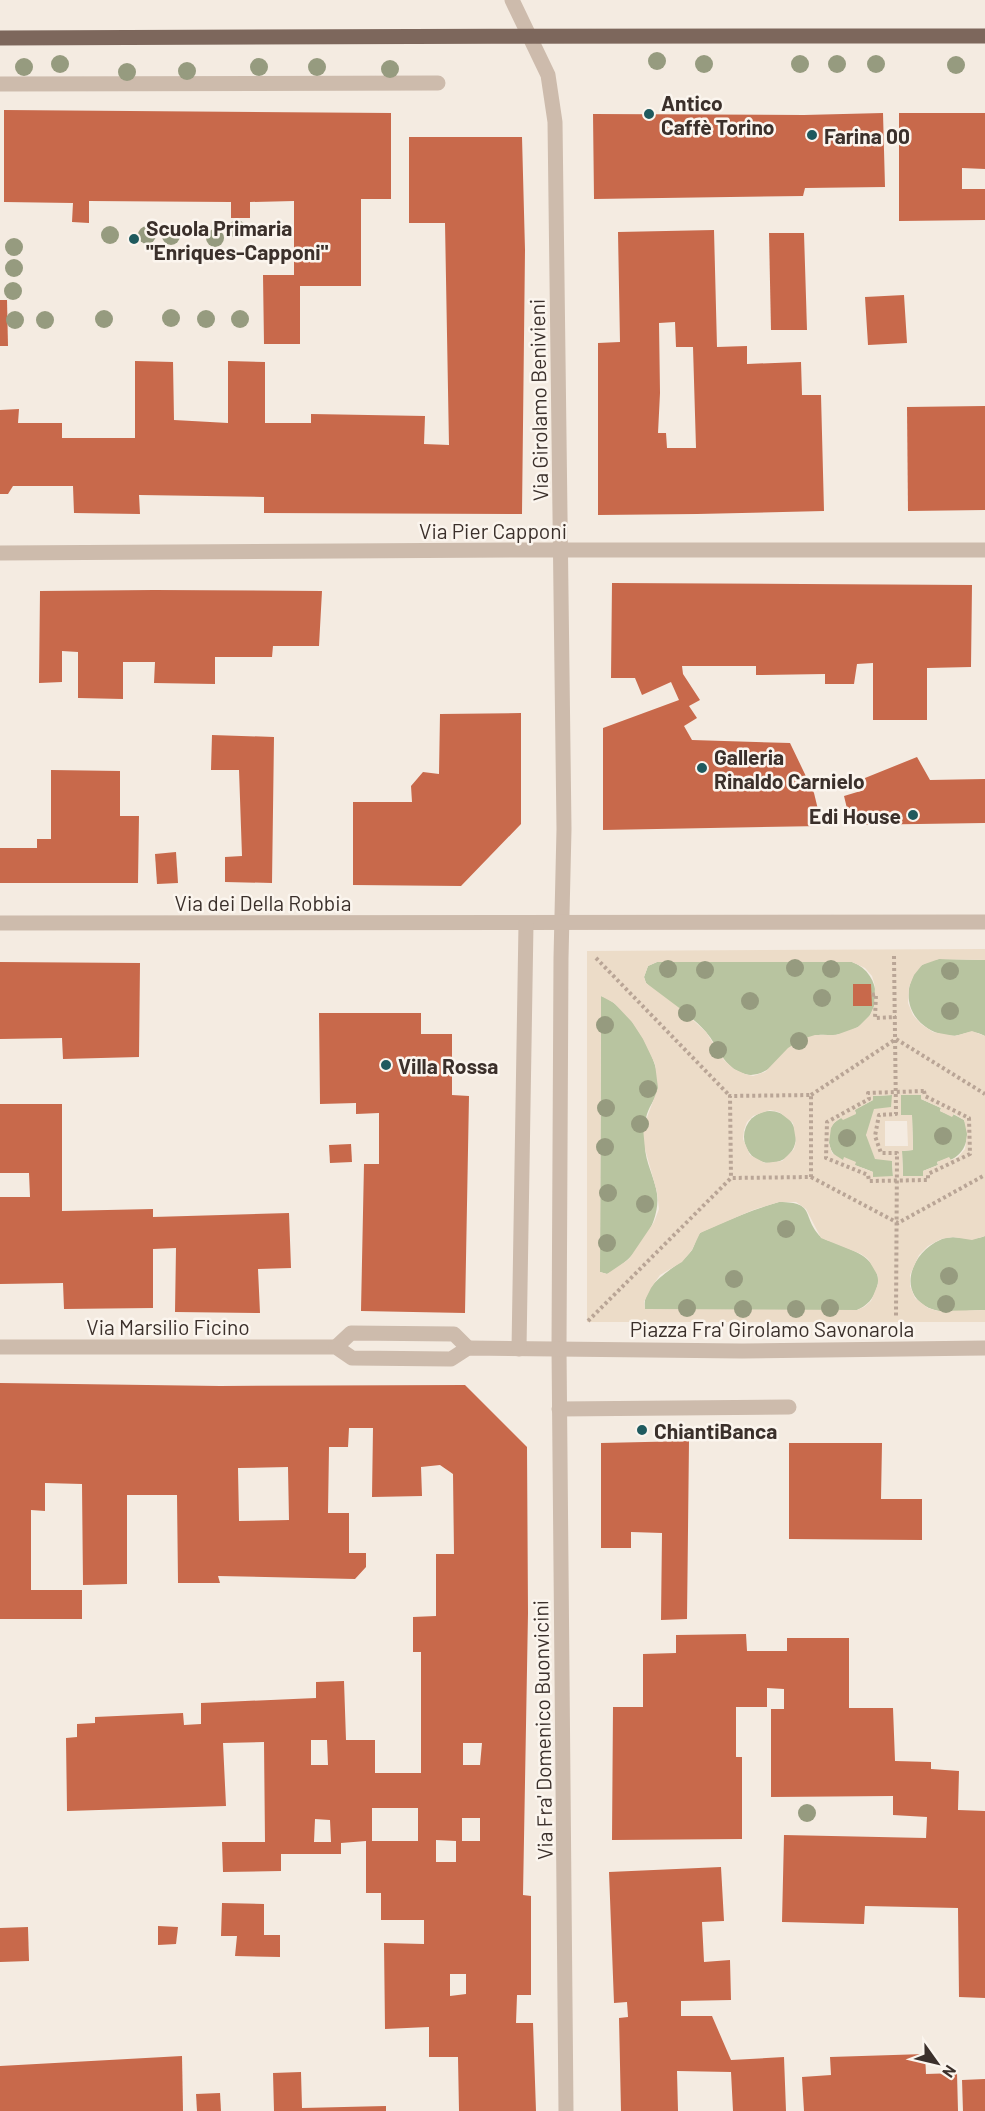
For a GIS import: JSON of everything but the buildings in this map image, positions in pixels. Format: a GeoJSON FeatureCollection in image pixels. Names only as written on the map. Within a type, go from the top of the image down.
{"type":"FeatureCollection","features":[{"type":"Feature","properties":{"kind":"main road"},"geometry":{"type":"LineString","coordinates":[[0,38],[425,35],[529,37],[985,36]]}},
{"type":"Feature","properties":{"kind":"street","name":"Via Girolamo Benivieni"},"geometry":{"type":"LineString","coordinates":[[512,0],[548,75],[555,123],[561,551],[562,924]]}},
{"type":"Feature","properties":{"kind":"street"},"geometry":{"type":"LineString","coordinates":[[0,84],[438,83]]}},
{"type":"Feature","properties":{"kind":"street","name":"Via Pier Capponi"},"geometry":{"type":"LineString","coordinates":[[0,554],[985,550]]}},
{"type":"Feature","properties":{"kind":"street","name":"Via dei Della Robbia"},"geometry":{"type":"LineString","coordinates":[[0,922],[526,924]]}},
{"type":"Feature","properties":{"kind":"street"},"geometry":{"type":"LineString","coordinates":[[519,1349],[526,924],[985,922]]}},
{"type":"Feature","properties":{"kind":"street"},"geometry":{"type":"LineString","coordinates":[[559,1348],[562,924]]}},
{"type":"Feature","properties":{"kind":"street","name":"Via Marsilio Ficino"},"geometry":{"type":"LineString","coordinates":[[336,1347],[351,1333],[454,1334],[468,1348]]}},
{"type":"Feature","properties":{"kind":"street","name":"Via Marsilio Ficino"},"geometry":{"type":"LineString","coordinates":[[0,1347],[336,1347],[352,1358],[451,1359],[468,1348],[519,1349]]}},
{"type":"Feature","properties":{"kind":"street","name":"Via Fra' Domenico Buonvicini"},"geometry":{"type":"LineString","coordinates":[[559,1348],[566,2111]]}},
{"type":"Feature","properties":{"kind":"street","name":"Piazza Fra' Girolamo Savonarola"},"geometry":{"type":"LineString","coordinates":[[519,1349],[742,1351],[985,1348]]}},
{"type":"Feature","properties":{"kind":"street"},"geometry":{"type":"LineString","coordinates":[[559,1409],[789,1407]]}},
{"type":"Feature","properties":{"kind":"path"},"geometry":{"type":"LineString","coordinates":[[894,956],[896,1114],[879,1115],[875,1136],[881,1153],[897,1153],[896,1316]]}},
{"type":"Feature","properties":{"kind":"path"},"geometry":{"type":"LineString","coordinates":[[596,958],[730,1096],[731,1178]]}},
{"type":"Feature","properties":{"kind":"path"},"geometry":{"type":"LineString","coordinates":[[872,995],[876,994],[875,1018],[896,1017]]}},
{"type":"Feature","properties":{"kind":"path"},"geometry":{"type":"LineString","coordinates":[[896,1039],[985,1094]]}},
{"type":"Feature","properties":{"kind":"path"},"geometry":{"type":"LineString","coordinates":[[730,1096],[811,1095],[896,1039]]}},
{"type":"Feature","properties":{"kind":"path"},"geometry":{"type":"LineString","coordinates":[[924,1091],[925,1096],[969,1118],[970,1154],[928,1174],[928,1180],[869,1181],[868,1175],[826,1158],[827,1122],[869,1099],[868,1093],[897,1092],[924,1091]]}},
{"type":"Feature","properties":{"kind":"path"},"geometry":{"type":"LineString","coordinates":[[811,1095],[812,1177]]}},
{"type":"Feature","properties":{"kind":"path"},"geometry":{"type":"LineString","coordinates":[[898,1223],[985,1175]]}},
{"type":"Feature","properties":{"kind":"path"},"geometry":{"type":"LineString","coordinates":[[559,1348],[594,1316],[731,1178],[812,1177],[898,1223]]}},
{"type":"Feature","properties":{"kind":"green space"},"geometry":{"type":"Polygon","coordinates":[[[939,959],[985,960],[985,1036],[974,1032],[951,1036],[935,1032],[919,1021],[914,1014],[909,996],[909,986],[913,976],[923,964],[939,959]]]}},
{"type":"Feature","properties":{"kind":"green space"},"geometry":{"type":"Polygon","coordinates":[[[657,962],[852,962],[862,967],[869,975],[876,993],[875,1002],[872,1012],[858,1027],[839,1034],[814,1036],[763,1072],[754,1075],[745,1074],[726,1062],[711,1038],[699,1025],[646,983],[644,977],[648,966],[657,962]]]}},
{"type":"Feature","properties":{"kind":"green space"},"geometry":{"type":"Polygon","coordinates":[[[601,996],[622,1010],[632,1022],[649,1049],[658,1077],[658,1089],[645,1121],[645,1152],[657,1194],[655,1217],[644,1241],[636,1251],[627,1261],[607,1274],[600,1272],[601,996]]]}},
{"type":"Feature","properties":{"kind":"green space"},"geometry":{"type":"Polygon","coordinates":[[[892,1095],[892,1107],[866,1135],[892,1161],[893,1177],[873,1177],[873,1172],[846,1162],[834,1154],[829,1141],[829,1131],[836,1121],[856,1113],[854,1110],[873,1100],[873,1096],[892,1095]]]}},
{"type":"Feature","properties":{"kind":"green space"},"geometry":{"type":"Polygon","coordinates":[[[901,1095],[921,1095],[921,1099],[941,1108],[940,1111],[964,1120],[966,1126],[966,1143],[960,1153],[950,1160],[949,1158],[937,1162],[938,1165],[923,1171],[923,1176],[903,1176],[902,1151],[913,1150],[912,1116],[901,1115],[901,1095]]]}},
{"type":"Feature","properties":{"kind":"green space"},"geometry":{"type":"Polygon","coordinates":[[[765,1111],[775,1111],[789,1118],[796,1137],[789,1156],[775,1163],[765,1163],[755,1159],[748,1152],[744,1142],[744,1132],[748,1122],[755,1115],[765,1111]]]}},
{"type":"Feature","properties":{"kind":"green space"},"geometry":{"type":"Polygon","coordinates":[[[779,1202],[791,1203],[804,1208],[821,1237],[857,1252],[867,1259],[875,1269],[878,1282],[874,1295],[867,1304],[857,1310],[645,1310],[645,1300],[654,1283],[686,1257],[700,1233],[740,1215],[779,1202]]]}},
{"type":"Feature","properties":{"kind":"green space"},"geometry":{"type":"Polygon","coordinates":[[[985,1236],[985,1310],[942,1311],[929,1308],[919,1301],[913,1292],[911,1283],[912,1272],[922,1253],[946,1238],[973,1239],[985,1236]]]}},
{"type":"Feature","properties":{"kind":"shaded area"},"geometry":{"type":"Polygon","coordinates":[[[985,949],[985,960],[939,959],[922,965],[914,975],[909,987],[908,1003],[913,1015],[933,1032],[955,1036],[972,1031],[985,1036],[985,1236],[972,1240],[953,1237],[941,1239],[928,1246],[919,1255],[910,1275],[910,1286],[915,1298],[928,1308],[938,1311],[985,1310],[985,1322],[587,1322],[587,951],[985,949]],[[657,962],[648,966],[644,977],[646,983],[682,1010],[706,1032],[724,1060],[734,1069],[753,1076],[765,1072],[788,1048],[802,1039],[815,1035],[836,1035],[858,1027],[870,1015],[874,1006],[875,986],[872,976],[865,968],[852,962],[657,962]],[[601,996],[600,1272],[607,1274],[629,1259],[654,1222],[659,1209],[657,1192],[645,1149],[643,1128],[658,1088],[655,1064],[643,1039],[632,1022],[614,1003],[601,996]],[[892,1095],[873,1096],[873,1100],[855,1110],[856,1114],[843,1120],[841,1118],[834,1123],[829,1143],[832,1153],[843,1160],[844,1157],[856,1162],[855,1165],[873,1172],[873,1177],[893,1176],[892,1161],[875,1159],[866,1135],[874,1109],[891,1107],[892,1095]],[[901,1095],[901,1115],[912,1115],[913,1150],[902,1151],[903,1176],[923,1176],[923,1171],[938,1165],[937,1162],[949,1157],[951,1160],[958,1157],[965,1149],[967,1134],[964,1120],[954,1114],[952,1117],[940,1111],[941,1108],[921,1099],[921,1095],[901,1095]],[[770,1110],[753,1116],[747,1122],[743,1139],[750,1155],[765,1163],[782,1161],[794,1149],[796,1141],[793,1123],[779,1112],[770,1110]],[[885,1121],[885,1146],[908,1146],[907,1121],[885,1121]],[[779,1202],[753,1210],[700,1233],[692,1250],[682,1262],[660,1275],[644,1302],[645,1309],[857,1310],[871,1301],[878,1284],[878,1276],[868,1259],[821,1238],[806,1209],[796,1202],[779,1202]]]}},
{"type":"Feature","properties":{"kind":"place","name":"Antico Caffè Torino"},"geometry":{"type":"Point","coordinates":[649,114]}},
{"type":"Feature","properties":{"kind":"place","name":"Farina 00"},"geometry":{"type":"Point","coordinates":[812,135]}},
{"type":"Feature","properties":{"kind":"place","name":"Scuola Primaria \"Enriques-Capponi\""},"geometry":{"type":"Point","coordinates":[134,239]}},
{"type":"Feature","properties":{"kind":"place","name":"Galleria Rinaldo Carnielo"},"geometry":{"type":"Point","coordinates":[702,768]}},
{"type":"Feature","properties":{"kind":"place","name":"Edi House"},"geometry":{"type":"Point","coordinates":[913,815]}},
{"type":"Feature","properties":{"kind":"place","name":"Villa Rossa"},"geometry":{"type":"Point","coordinates":[386,1065]}},
{"type":"Feature","properties":{"kind":"place","name":"ChiantiBanca"},"geometry":{"type":"Point","coordinates":[642,1430]}}]}
